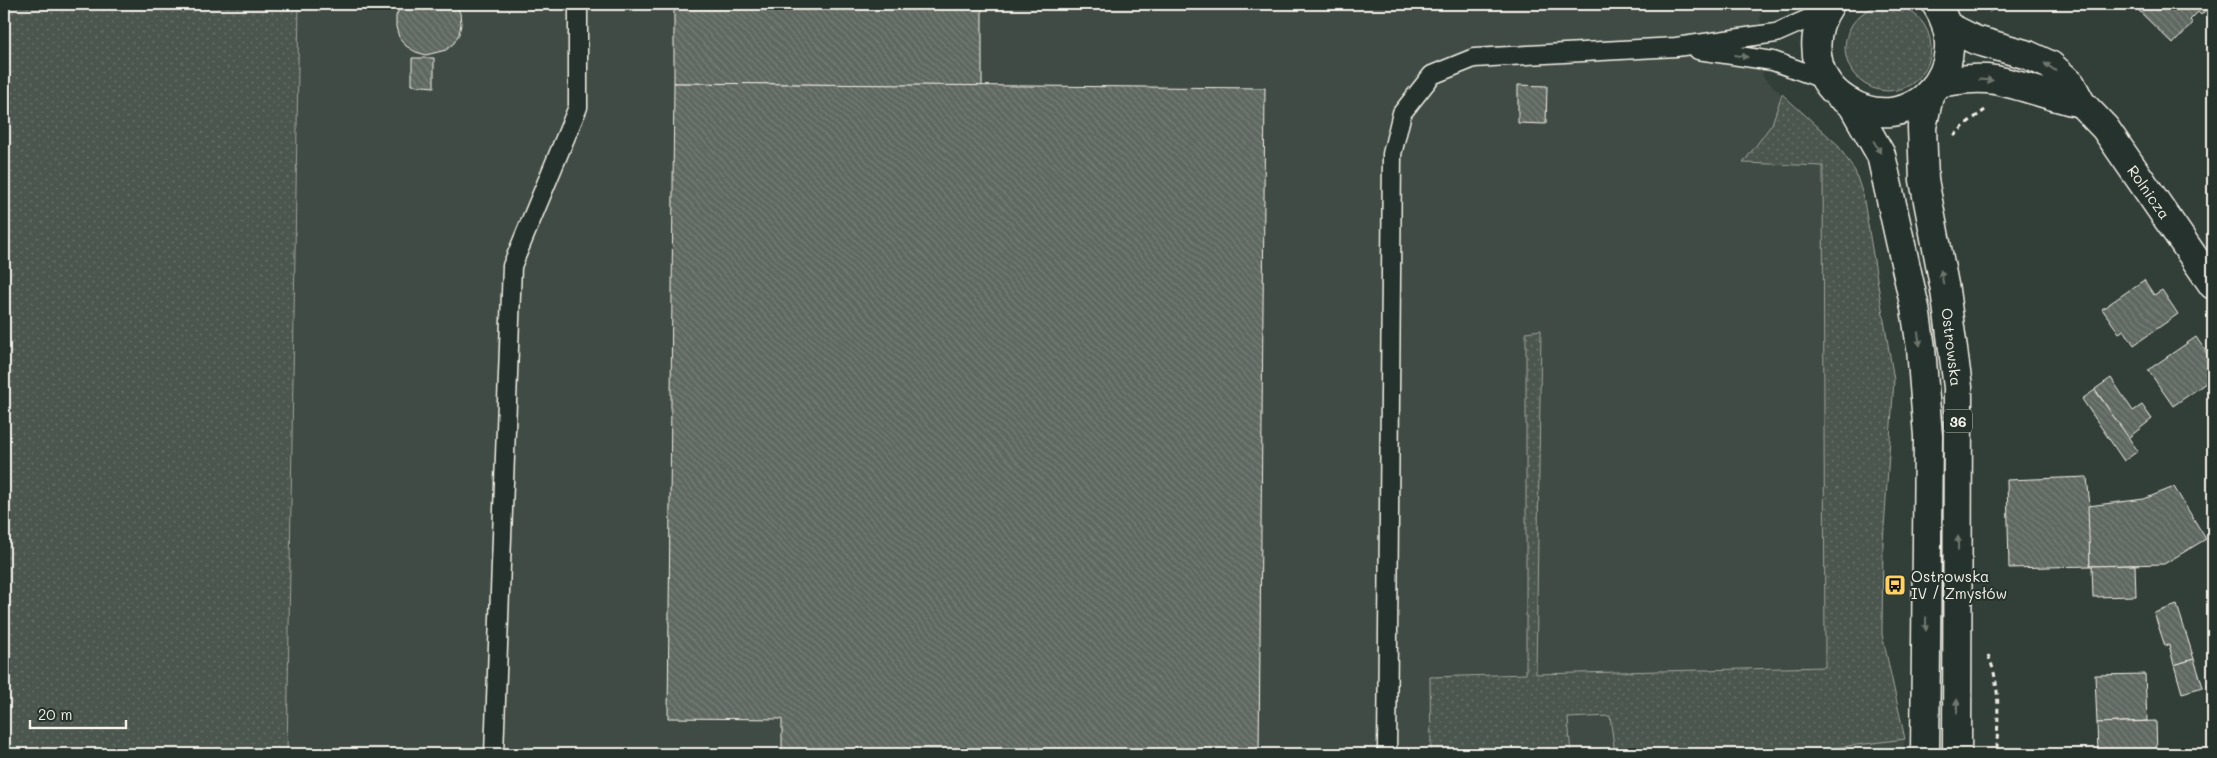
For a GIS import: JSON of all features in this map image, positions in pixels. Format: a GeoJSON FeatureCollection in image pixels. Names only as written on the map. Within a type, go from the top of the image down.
{"type":"FeatureCollection","features":[{"type":"Feature","properties":{"kind":"main road","name":"36"},"geometry":{"type":"LineString","coordinates":[[1827,8],[1819,22],[1816,46],[1820,70],[1842,98],[1852,104],[1875,112],[1887,112],[1910,106],[1934,88],[1944,73],[1950,49],[1939,9]]}},
{"type":"Feature","properties":{"kind":"main road","name":"Rolnicza"},"geometry":{"type":"LineString","coordinates":[[1939,9],[1975,40],[2028,55],[2050,66],[2071,84],[2081,103],[2105,128],[2213,285]]}},
{"type":"Feature","properties":{"kind":"main road"},"geometry":{"type":"LineString","coordinates":[[1934,88],[1969,79],[1995,80],[2081,103]]}},
{"type":"Feature","properties":{"kind":"main road","name":"Ostrowska"},"geometry":{"type":"LineString","coordinates":[[1934,88],[1922,128],[1924,180],[1945,290],[1958,387],[1957,754]]}},
{"type":"Feature","properties":{"kind":"main road","name":"Ostrowska"},"geometry":{"type":"LineString","coordinates":[[1852,104],[1881,155],[1913,299],[1921,348],[1928,436],[1925,754]]}},
{"type":"Feature","properties":{"kind":"lane"},"geometry":{"type":"LineString","coordinates":[[494,754],[512,266],[578,107],[578,4]]}},
{"type":"Feature","properties":{"kind":"lane"},"geometry":{"type":"LineString","coordinates":[[1387,754],[1392,154],[1402,113],[1432,75],[1474,58],[1676,47],[1776,34],[1827,8]]}},
{"type":"Feature","properties":{"kind":"lane"},"geometry":{"type":"LineString","coordinates":[[1676,47],[1773,61],[1826,80]]}},
{"type":"Feature","properties":{"kind":"shaded area"},"geometry":{"type":"Polygon","coordinates":[[[4,4],[299,4],[287,754],[4,754],[4,4]]]}},
{"type":"Feature","properties":{"kind":"shaded area"},"geometry":{"type":"Polygon","coordinates":[[[299,4],[1760,4],[1763,77],[1837,144],[1855,171],[1863,195],[1894,380],[1883,543],[1882,634],[1905,739],[1903,754],[287,754],[299,4]]]}},
{"type":"Feature","properties":{"kind":"shaded area"},"geometry":{"type":"Polygon","coordinates":[[[1888,5],[1904,9],[1918,18],[1927,32],[1931,48],[1927,64],[1918,78],[1904,87],[1888,91],[1872,87],[1858,78],[1849,64],[1845,48],[1849,32],[1858,18],[1872,9],[1888,5]]]}},
{"type":"Feature","properties":{"kind":"shaded area"},"geometry":{"type":"Polygon","coordinates":[[[1782,94],[1837,144],[1855,171],[1863,195],[1894,380],[1883,543],[1882,634],[1905,739],[1785,754],[1615,754],[1610,716],[1568,718],[1571,754],[1431,754],[1430,677],[1526,674],[1526,332],[1541,330],[1536,674],[1825,667],[1823,166],[1743,163],[1772,124],[1782,94]]]}},
{"type":"Feature","properties":{"kind":"shaded area"},"geometry":{"type":"Polygon","coordinates":[[[608,751],[712,753],[712,754],[608,754],[608,751]]]}},
{"type":"Feature","properties":{"kind":"building"},"geometry":{"type":"Polygon","coordinates":[[[402,4],[455,4],[460,13],[461,24],[459,34],[454,43],[446,50],[426,55],[406,46],[399,37],[396,27],[396,16],[402,4]]]}},
{"type":"Feature","properties":{"kind":"building"},"geometry":{"type":"Polygon","coordinates":[[[674,4],[982,4],[982,86],[674,83],[674,4]]]}},
{"type":"Feature","properties":{"kind":"building"},"geometry":{"type":"Polygon","coordinates":[[[2140,4],[2212,4],[2201,15],[2198,12],[2190,20],[2193,23],[2173,44],[2136,8],[2140,4]]]}},
{"type":"Feature","properties":{"kind":"building"},"geometry":{"type":"Polygon","coordinates":[[[412,58],[434,58],[434,87],[412,85],[412,58]]]}},
{"type":"Feature","properties":{"kind":"building"},"geometry":{"type":"Polygon","coordinates":[[[674,83],[1265,88],[1259,754],[782,754],[782,719],[668,718],[674,83]]]}},
{"type":"Feature","properties":{"kind":"building"},"geometry":{"type":"Polygon","coordinates":[[[1518,85],[1547,86],[1546,124],[1518,123],[1518,85]]]}},
{"type":"Feature","properties":{"kind":"building"},"geometry":{"type":"Polygon","coordinates":[[[2144,280],[2154,295],[2162,290],[2178,314],[2134,345],[2124,330],[2119,333],[2102,309],[2144,280]]]}},
{"type":"Feature","properties":{"kind":"building"},"geometry":{"type":"Polygon","coordinates":[[[2196,337],[2213,362],[2213,378],[2173,406],[2148,370],[2196,337]]]}},
{"type":"Feature","properties":{"kind":"building"},"geometry":{"type":"Polygon","coordinates":[[[2111,378],[2133,411],[2142,405],[2152,419],[2128,438],[2095,389],[2111,378]]]}},
{"type":"Feature","properties":{"kind":"building"},"geometry":{"type":"Polygon","coordinates":[[[2095,390],[2138,451],[2124,461],[2082,399],[2095,390]]]}},
{"type":"Feature","properties":{"kind":"building"},"geometry":{"type":"Polygon","coordinates":[[[2213,424],[2213,436],[2208,428],[2213,424]]]}},
{"type":"Feature","properties":{"kind":"building"},"geometry":{"type":"Polygon","coordinates":[[[2087,477],[2090,506],[2090,566],[2009,568],[2007,480],[2087,477]]]}},
{"type":"Feature","properties":{"kind":"building"},"geometry":{"type":"Polygon","coordinates":[[[2174,487],[2206,539],[2164,564],[2090,566],[2088,506],[2144,499],[2174,487]]]}},
{"type":"Feature","properties":{"kind":"building"},"geometry":{"type":"Polygon","coordinates":[[[2135,565],[2136,596],[2093,597],[2092,566],[2135,565]]]}},
{"type":"Feature","properties":{"kind":"building"},"geometry":{"type":"Polygon","coordinates":[[[2177,605],[2194,659],[2174,665],[2169,645],[2165,646],[2154,613],[2177,605]]]}},
{"type":"Feature","properties":{"kind":"building"},"geometry":{"type":"Polygon","coordinates":[[[2194,659],[2203,687],[2182,693],[2174,665],[2194,659]]]}},
{"type":"Feature","properties":{"kind":"building"},"geometry":{"type":"Polygon","coordinates":[[[2145,674],[2147,721],[2097,723],[2095,675],[2145,674]]]}},
{"type":"Feature","properties":{"kind":"building"},"geometry":{"type":"Polygon","coordinates":[[[2156,721],[2157,754],[2098,754],[2097,723],[2156,721]]]}},
{"type":"Feature","properties":{"kind":"place","name":"Ostrowska IV / Zmysłów"},"geometry":{"type":"Point","coordinates":[1895,585]}}]}
